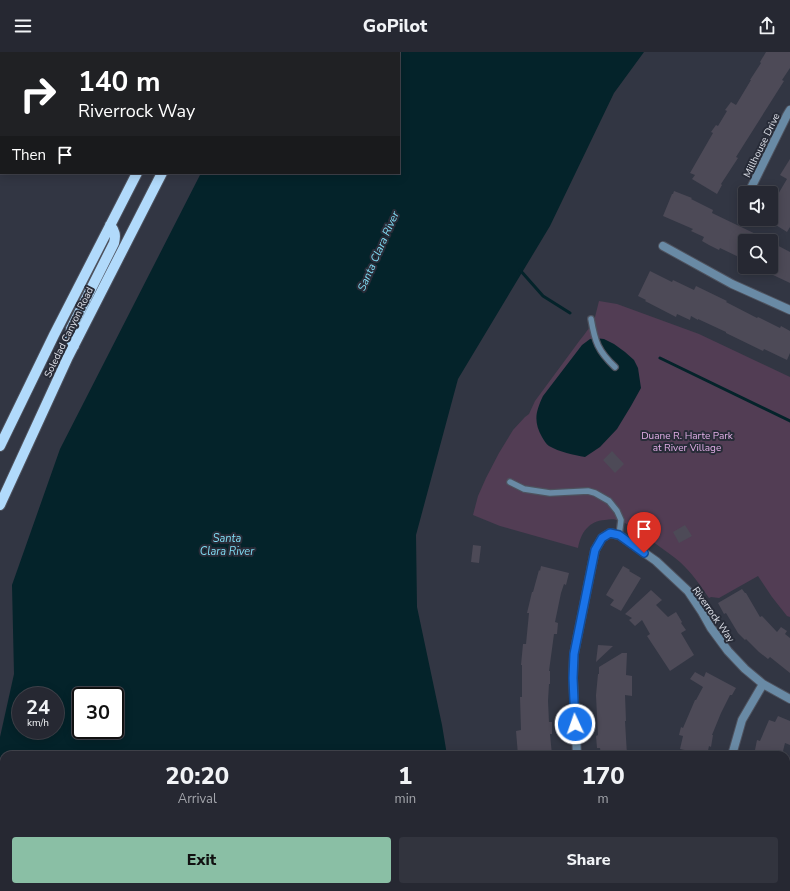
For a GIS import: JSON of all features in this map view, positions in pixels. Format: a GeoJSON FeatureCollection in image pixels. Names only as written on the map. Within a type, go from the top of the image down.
{"type":"FeatureCollection","features":[{"type":"Feature","properties":{"kind":"main road","name":"Soledad Canyon Road"},"geometry":{"type":"LineString","coordinates":[[0,446],[54,335],[136,174]]}},
{"type":"Feature","properties":{"kind":"main road","name":"Soledad Canyon Road"},"geometry":{"type":"LineString","coordinates":[[0,505],[74,346],[161,174]]}},
{"type":"Feature","properties":{"kind":"main road"},"geometry":{"type":"LineString","coordinates":[[74,346],[70,338],[71,330],[114,243],[116,236],[110,225]]}},
{"type":"Feature","properties":{"kind":"street","name":"Millhouse Drive"},"geometry":{"type":"LineString","coordinates":[[752,186],[790,110]]}},
{"type":"Feature","properties":{"kind":"street"},"geometry":{"type":"LineString","coordinates":[[663,246],[732,284],[790,310]]}},
{"type":"Feature","properties":{"kind":"street"},"geometry":{"type":"LineString","coordinates":[[577,751],[573,678],[574,654],[595,550],[602,538],[610,533],[619,535]]}},
{"type":"Feature","properties":{"kind":"street","name":"Riverrock Way"},"geometry":{"type":"LineString","coordinates":[[619,535],[656,561],[688,591],[702,612],[710,628],[728,651],[745,669],[763,684],[790,699]]}},
{"type":"Feature","properties":{"kind":"street"},"geometry":{"type":"LineString","coordinates":[[733,751],[742,720],[763,684]]}},
{"type":"Feature","properties":{"kind":"lane"},"geometry":{"type":"LineString","coordinates":[[591,319],[596,343],[615,367]]}},
{"type":"Feature","properties":{"kind":"lane"},"geometry":{"type":"LineString","coordinates":[[510,482],[524,489],[550,493],[581,491],[595,492],[609,501],[617,511],[621,520],[619,535]]}},
{"type":"Feature","properties":{"kind":"green space","name":"Duane R. Harte Park at River Village"},"geometry":{"type":"Polygon","coordinates":[[[599,301],[617,304],[699,334],[790,377],[790,617],[787,616],[772,597],[758,576],[719,598],[709,598],[680,562],[639,531],[618,520],[611,519],[599,521],[590,525],[581,537],[578,548],[500,526],[473,515],[478,496],[499,453],[513,430],[529,414],[535,401],[594,321],[599,301]]]}},
{"type":"Feature","properties":{"kind":"water","name":"Santa Clara River"},"geometry":{"type":"Polygon","coordinates":[[[400,52],[644,52],[614,93],[550,226],[458,379],[416,535],[417,607],[446,751],[0,751],[0,737],[14,674],[12,585],[60,449],[200,174],[400,174],[400,52]]]}},
{"type":"Feature","properties":{"kind":"water"},"geometry":{"type":"Polygon","coordinates":[[[590,339],[604,339],[614,344],[634,360],[638,368],[641,388],[617,429],[600,447],[585,457],[562,452],[548,445],[539,431],[536,416],[543,396],[582,345],[590,339]]]}},
{"type":"Feature","properties":{"kind":"building"},"geometry":{"type":"Polygon","coordinates":[[[766,52],[790,52],[790,68],[782,80],[784,81],[736,157],[738,158],[721,184],[722,185],[717,194],[692,179],[695,175],[690,173],[713,133],[711,132],[716,125],[718,126],[727,111],[725,110],[731,102],[736,105],[766,52]]]}},
{"type":"Feature","properties":{"kind":"building"},"geometry":{"type":"Polygon","coordinates":[[[790,159],[790,227],[787,232],[777,226],[778,194],[787,179],[780,175],[790,159]]]}},
{"type":"Feature","properties":{"kind":"building"},"geometry":{"type":"Polygon","coordinates":[[[674,191],[692,198],[691,199],[713,210],[712,213],[756,234],[738,234],[738,257],[720,248],[719,250],[702,241],[704,237],[691,231],[693,229],[663,216],[674,191]]]}},
{"type":"Feature","properties":{"kind":"building"},"geometry":{"type":"Polygon","coordinates":[[[778,246],[790,252],[790,283],[771,274],[778,274],[778,246]]]}},
{"type":"Feature","properties":{"kind":"building"},"geometry":{"type":"Polygon","coordinates":[[[650,271],[672,282],[673,280],[694,290],[696,286],[757,318],[758,317],[780,328],[781,326],[790,331],[790,353],[787,360],[764,349],[763,351],[691,316],[690,320],[677,314],[676,317],[645,301],[646,300],[638,296],[650,271]]]}},
{"type":"Feature","properties":{"kind":"building"},"geometry":{"type":"Polygon","coordinates":[[[612,451],[624,464],[615,473],[603,460],[612,451]]]}},
{"type":"Feature","properties":{"kind":"building"},"geometry":{"type":"Polygon","coordinates":[[[685,525],[692,536],[679,543],[673,532],[685,525]]]}},
{"type":"Feature","properties":{"kind":"building"},"geometry":{"type":"Polygon","coordinates":[[[473,545],[481,546],[479,563],[471,562],[473,545]]]}},
{"type":"Feature","properties":{"kind":"building"},"geometry":{"type":"Polygon","coordinates":[[[541,566],[569,573],[566,585],[564,584],[561,593],[555,622],[558,623],[557,634],[554,634],[549,671],[550,684],[548,701],[549,722],[552,722],[552,734],[550,734],[552,751],[518,751],[516,731],[521,730],[520,697],[522,697],[521,665],[523,644],[526,644],[529,613],[527,613],[532,592],[539,570],[540,571],[541,566]]]}},
{"type":"Feature","properties":{"kind":"building"},"geometry":{"type":"Polygon","coordinates":[[[623,566],[641,578],[621,611],[610,605],[614,600],[606,595],[623,566]]]}},
{"type":"Feature","properties":{"kind":"building"},"geometry":{"type":"Polygon","coordinates":[[[742,589],[746,593],[760,617],[762,616],[777,632],[781,627],[787,631],[785,634],[790,638],[790,673],[770,657],[768,659],[746,639],[745,640],[738,633],[726,613],[724,614],[718,603],[742,589]]]}},
{"type":"Feature","properties":{"kind":"building"},"geometry":{"type":"Polygon","coordinates":[[[651,590],[662,600],[656,605],[668,617],[676,612],[686,630],[681,633],[694,655],[670,671],[647,636],[650,634],[642,620],[635,626],[629,620],[632,618],[625,614],[651,590]]]}},
{"type":"Feature","properties":{"kind":"building"},"geometry":{"type":"Polygon","coordinates":[[[598,645],[613,646],[596,662],[598,645]]]}},
{"type":"Feature","properties":{"kind":"building"},"geometry":{"type":"Polygon","coordinates":[[[622,653],[627,653],[626,675],[632,676],[632,696],[625,695],[627,751],[600,751],[600,748],[597,748],[596,736],[598,735],[596,695],[599,667],[622,653]]]}},
{"type":"Feature","properties":{"kind":"building"},"geometry":{"type":"Polygon","coordinates":[[[695,672],[704,677],[706,672],[736,688],[732,695],[730,695],[721,713],[712,735],[711,747],[709,746],[708,751],[689,751],[680,749],[683,736],[679,735],[681,727],[683,728],[695,700],[703,687],[690,679],[695,672]]]}},
{"type":"Feature","properties":{"kind":"building"},"geometry":{"type":"Polygon","coordinates":[[[778,716],[790,721],[790,745],[785,743],[783,751],[755,751],[757,740],[760,741],[769,720],[775,722],[778,716]]]}},
{"type":"Feature","properties":{"kind":"waterway"},"geometry":{"type":"LineString","coordinates":[[520,270],[543,296],[570,313]]}},
{"type":"Feature","properties":{"kind":"waterway"},"geometry":{"type":"LineString","coordinates":[[660,358],[790,421]]}},
{"type":"Feature","properties":{"kind":"route"},"geometry":{"type":"LineString","coordinates":[[575,724],[573,678],[574,654],[595,550],[602,538],[610,533],[619,535],[644,553]]}}]}
